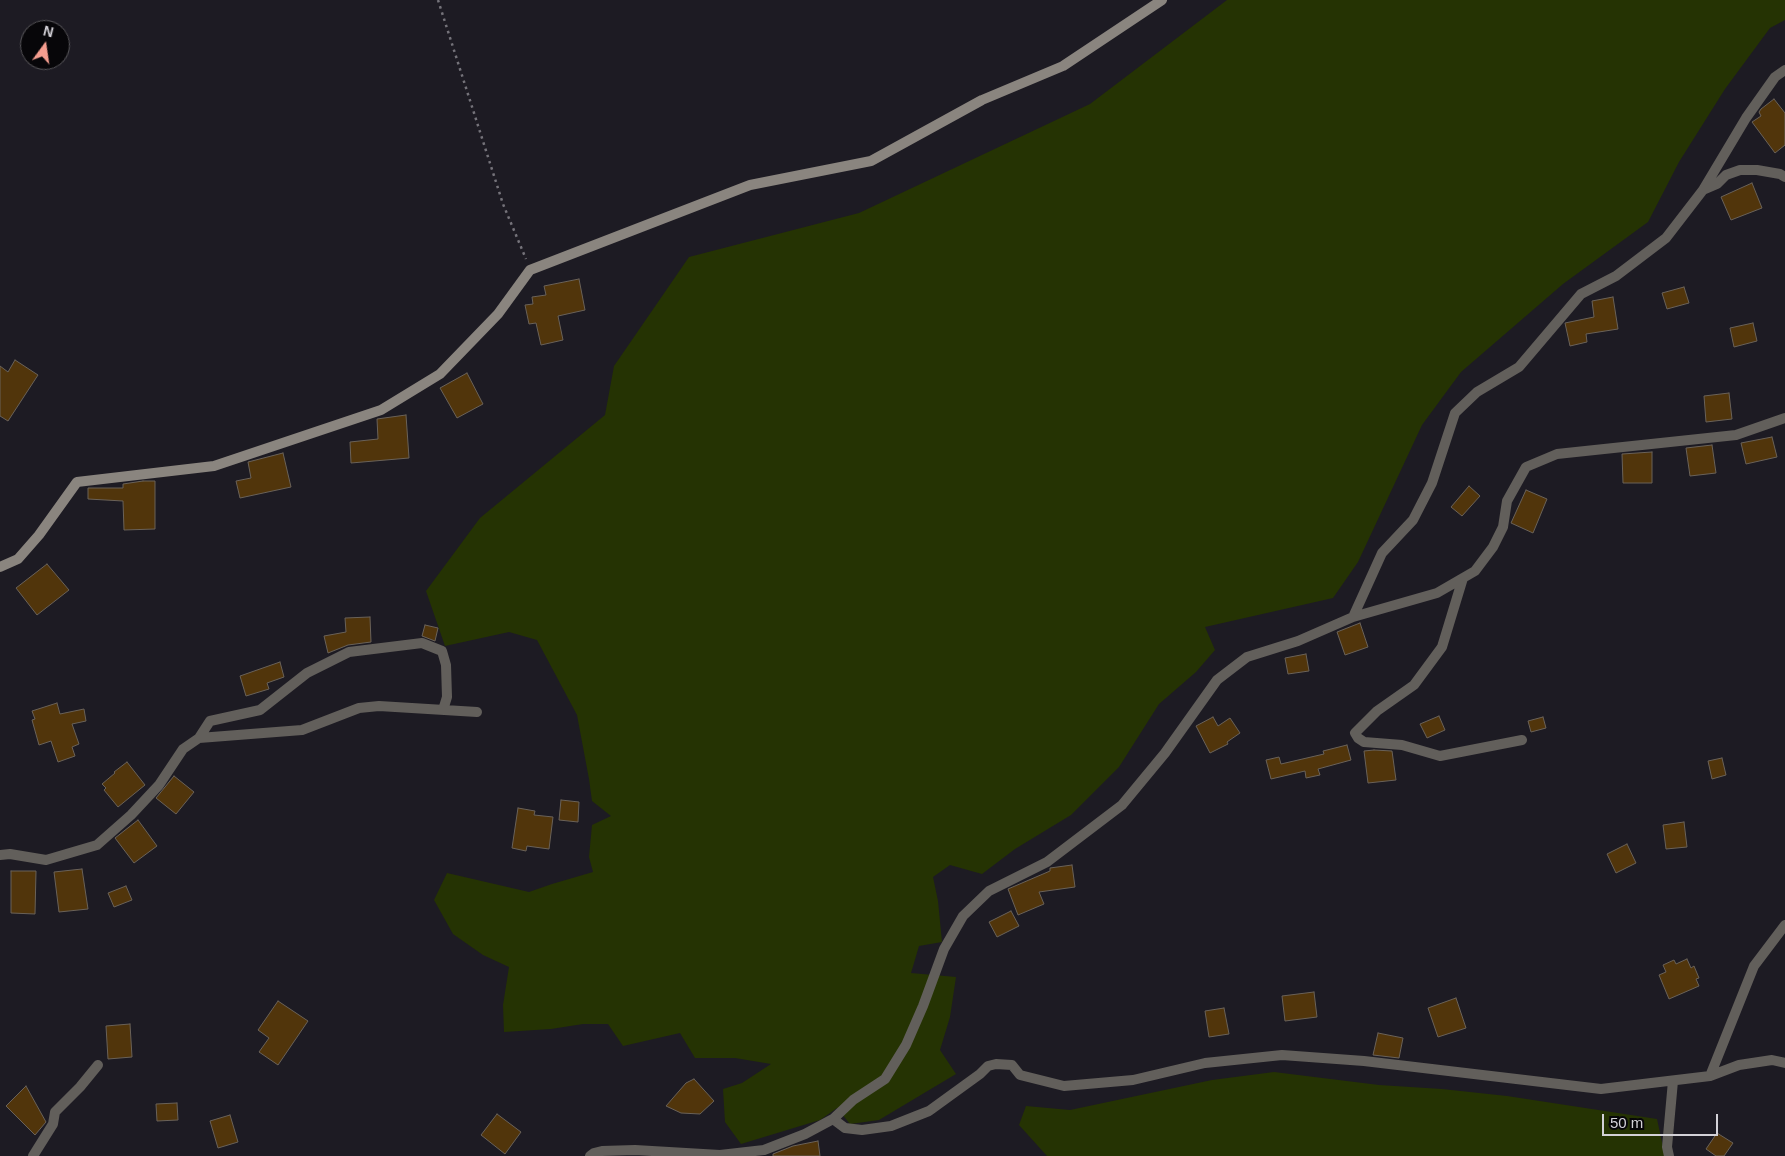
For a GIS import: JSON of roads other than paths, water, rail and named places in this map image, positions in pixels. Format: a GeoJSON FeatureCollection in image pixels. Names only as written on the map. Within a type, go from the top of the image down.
{"type":"FeatureCollection","features":[{"type":"Feature","properties":{"kind":"street"},"geometry":{"type":"LineString","coordinates":[[0,567],[18,559],[39,535],[77,482],[214,466],[381,410],[440,374],[498,314],[530,270],[750,184],[871,161],[982,100],[1064,66],[1162,0]]}},
{"type":"Feature","properties":{"kind":"street"},"geometry":{"type":"LineString","coordinates":[[1353,617],[1382,553],[1413,520],[1432,483],[1455,413],[1476,392],[1519,367],[1581,294],[1616,276],[1666,238],[1703,190],[1746,118],[1775,77],[1785,70]]}},
{"type":"Feature","properties":{"kind":"street"},"geometry":{"type":"LineString","coordinates":[[1703,190],[1717,184],[1726,175],[1740,170],[1757,170],[1780,174],[1785,177]]}},
{"type":"Feature","properties":{"kind":"street"},"geometry":{"type":"LineString","coordinates":[[590,1156],[602,1151],[634,1150],[720,1154],[764,1150],[805,1134],[833,1119],[853,1100],[886,1080],[906,1045],[944,949],[963,916],[989,891],[1047,862],[1122,805],[1164,753],[1217,680],[1247,657],[1298,641],[1353,617],[1437,593],[1475,570],[1493,547],[1503,527],[1507,501],[1526,467],[1558,454],[1736,435],[1785,418]]}},
{"type":"Feature","properties":{"kind":"street"},"geometry":{"type":"LineString","coordinates":[[1463,578],[1442,647],[1414,685],[1377,711],[1355,733],[1364,742],[1402,745],[1440,756],[1522,740]]}},
{"type":"Feature","properties":{"kind":"street"},"geometry":{"type":"LineString","coordinates":[[0,855],[10,854],[46,860],[97,845],[159,785],[183,749],[199,738],[210,721],[260,710],[307,673],[350,652],[422,643],[442,651],[446,665],[447,697],[443,710]]}},
{"type":"Feature","properties":{"kind":"street"},"geometry":{"type":"LineString","coordinates":[[199,738],[302,730],[359,708],[379,706],[477,712]]}},
{"type":"Feature","properties":{"kind":"street"},"geometry":{"type":"LineString","coordinates":[[1710,1076],[1754,966],[1785,925]]}},
{"type":"Feature","properties":{"kind":"street"},"geometry":{"type":"LineString","coordinates":[[833,1119],[845,1128],[862,1130],[890,1126],[929,1111],[980,1074],[988,1066],[996,1064],[1012,1065],[1020,1075],[1064,1086],[1133,1080],[1205,1063],[1282,1055],[1364,1061],[1601,1090],[1710,1076],[1739,1065],[1772,1060],[1785,1063]]}},
{"type":"Feature","properties":{"kind":"street"},"geometry":{"type":"LineString","coordinates":[[33,1156],[52,1124],[55,1112],[80,1087],[98,1065]]}},
{"type":"Feature","properties":{"kind":"street"},"geometry":{"type":"LineString","coordinates":[[1669,1156],[1667,1147],[1673,1081]]}}]}
